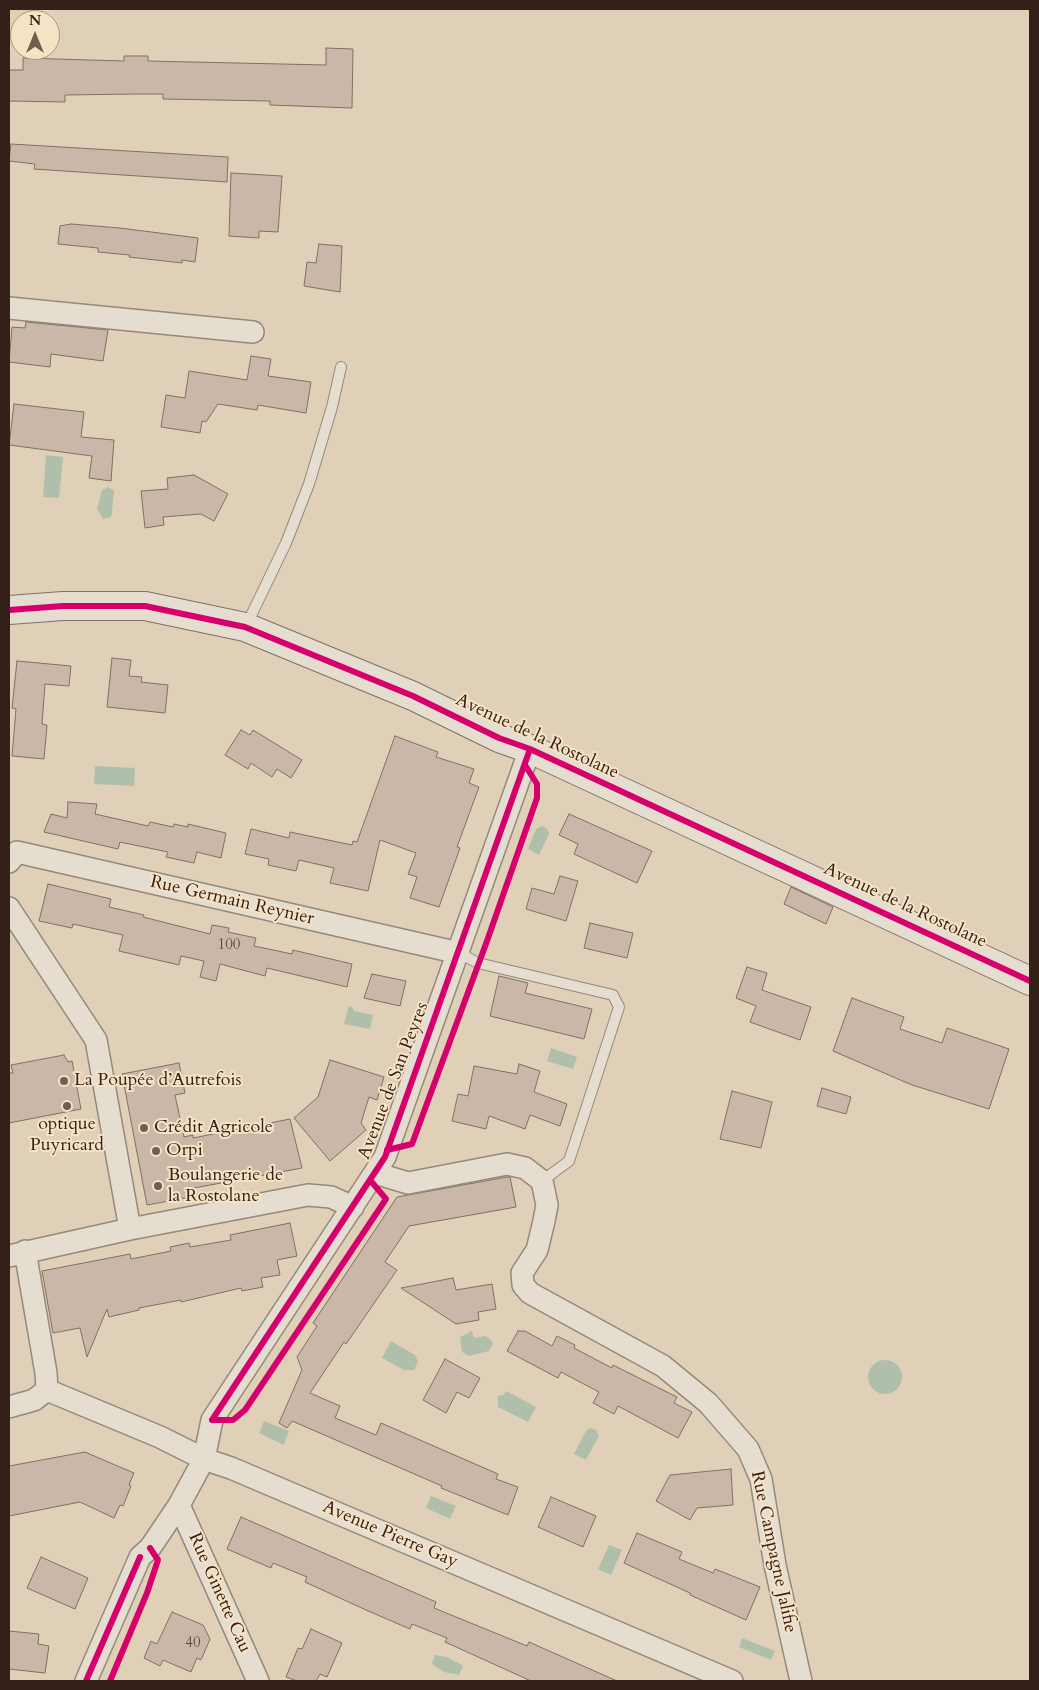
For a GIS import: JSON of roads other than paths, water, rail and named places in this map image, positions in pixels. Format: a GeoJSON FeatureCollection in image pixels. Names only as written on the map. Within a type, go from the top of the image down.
{"type":"FeatureCollection","features":[{"type":"Feature","properties":{"kind":"street"},"geometry":{"type":"LineString","coordinates":[[9,308],[252,332]]}},
{"type":"Feature","properties":{"kind":"street","name":"Avenue de la Rostolane"},"geometry":{"type":"LineString","coordinates":[[9,610],[63,606],[145,606],[245,627],[413,696],[499,738],[530,749],[1030,981]]}},
{"type":"Feature","properties":{"kind":"street","name":"Avenue de San Peyres"},"geometry":{"type":"LineString","coordinates":[[86,1681],[140,1557],[150,1548],[179,1504],[204,1459],[212,1420],[385,1157],[530,749]]}},
{"type":"Feature","properties":{"kind":"street","name":"Rue Germain Reynier"},"geometry":{"type":"LineString","coordinates":[[9,862],[17,852],[458,953]]}},
{"type":"Feature","properties":{"kind":"street"},"geometry":{"type":"LineString","coordinates":[[9,908],[96,1040],[130,1229]]}},
{"type":"Feature","properties":{"kind":"street"},"geometry":{"type":"LineString","coordinates":[[375,1173],[408,1182],[507,1164],[525,1168],[542,1181]]}},
{"type":"Feature","properties":{"kind":"street","name":"Rue Campagne Jalifie"},"geometry":{"type":"LineString","coordinates":[[542,1181],[547,1205],[537,1250],[522,1272],[523,1285],[530,1293],[663,1366],[708,1403],[748,1449],[761,1479],[776,1564],[801,1681]]}},
{"type":"Feature","properties":{"kind":"street"},"geometry":{"type":"LineString","coordinates":[[9,1407],[34,1400],[47,1390],[46,1373],[17,1253],[308,1194],[331,1197],[352,1206]]}},
{"type":"Feature","properties":{"kind":"street","name":"Avenue Pierre Gay"},"geometry":{"type":"LineString","coordinates":[[47,1390],[160,1437],[204,1459],[231,1468],[732,1681]]}},
{"type":"Feature","properties":{"kind":"street","name":"Rue Ginette Cau"},"geometry":{"type":"LineString","coordinates":[[179,1504],[258,1681]]}},
{"type":"Feature","properties":{"kind":"lane"},"geometry":{"type":"LineString","coordinates":[[245,627],[286,543],[309,484],[332,407],[340,367]]}},
{"type":"Feature","properties":{"kind":"lane"},"geometry":{"type":"LineString","coordinates":[[458,953],[478,962],[613,996],[619,1008],[569,1161],[542,1181]]}},
{"type":"Feature","properties":{"kind":"place","name":"La Poupée d’Autrefois"},"geometry":{"type":"Point","coordinates":[64,1081]}},
{"type":"Feature","properties":{"kind":"place","name":"optique Puyricard"},"geometry":{"type":"Point","coordinates":[67,1106]}},
{"type":"Feature","properties":{"kind":"place","name":"Crédit Agricole"},"geometry":{"type":"Point","coordinates":[144,1128]}},
{"type":"Feature","properties":{"kind":"place","name":"Orpi"},"geometry":{"type":"Point","coordinates":[156,1151]}},
{"type":"Feature","properties":{"kind":"place","name":"Boulangerie de la Rostolane"},"geometry":{"type":"Point","coordinates":[158,1186]}}]}
